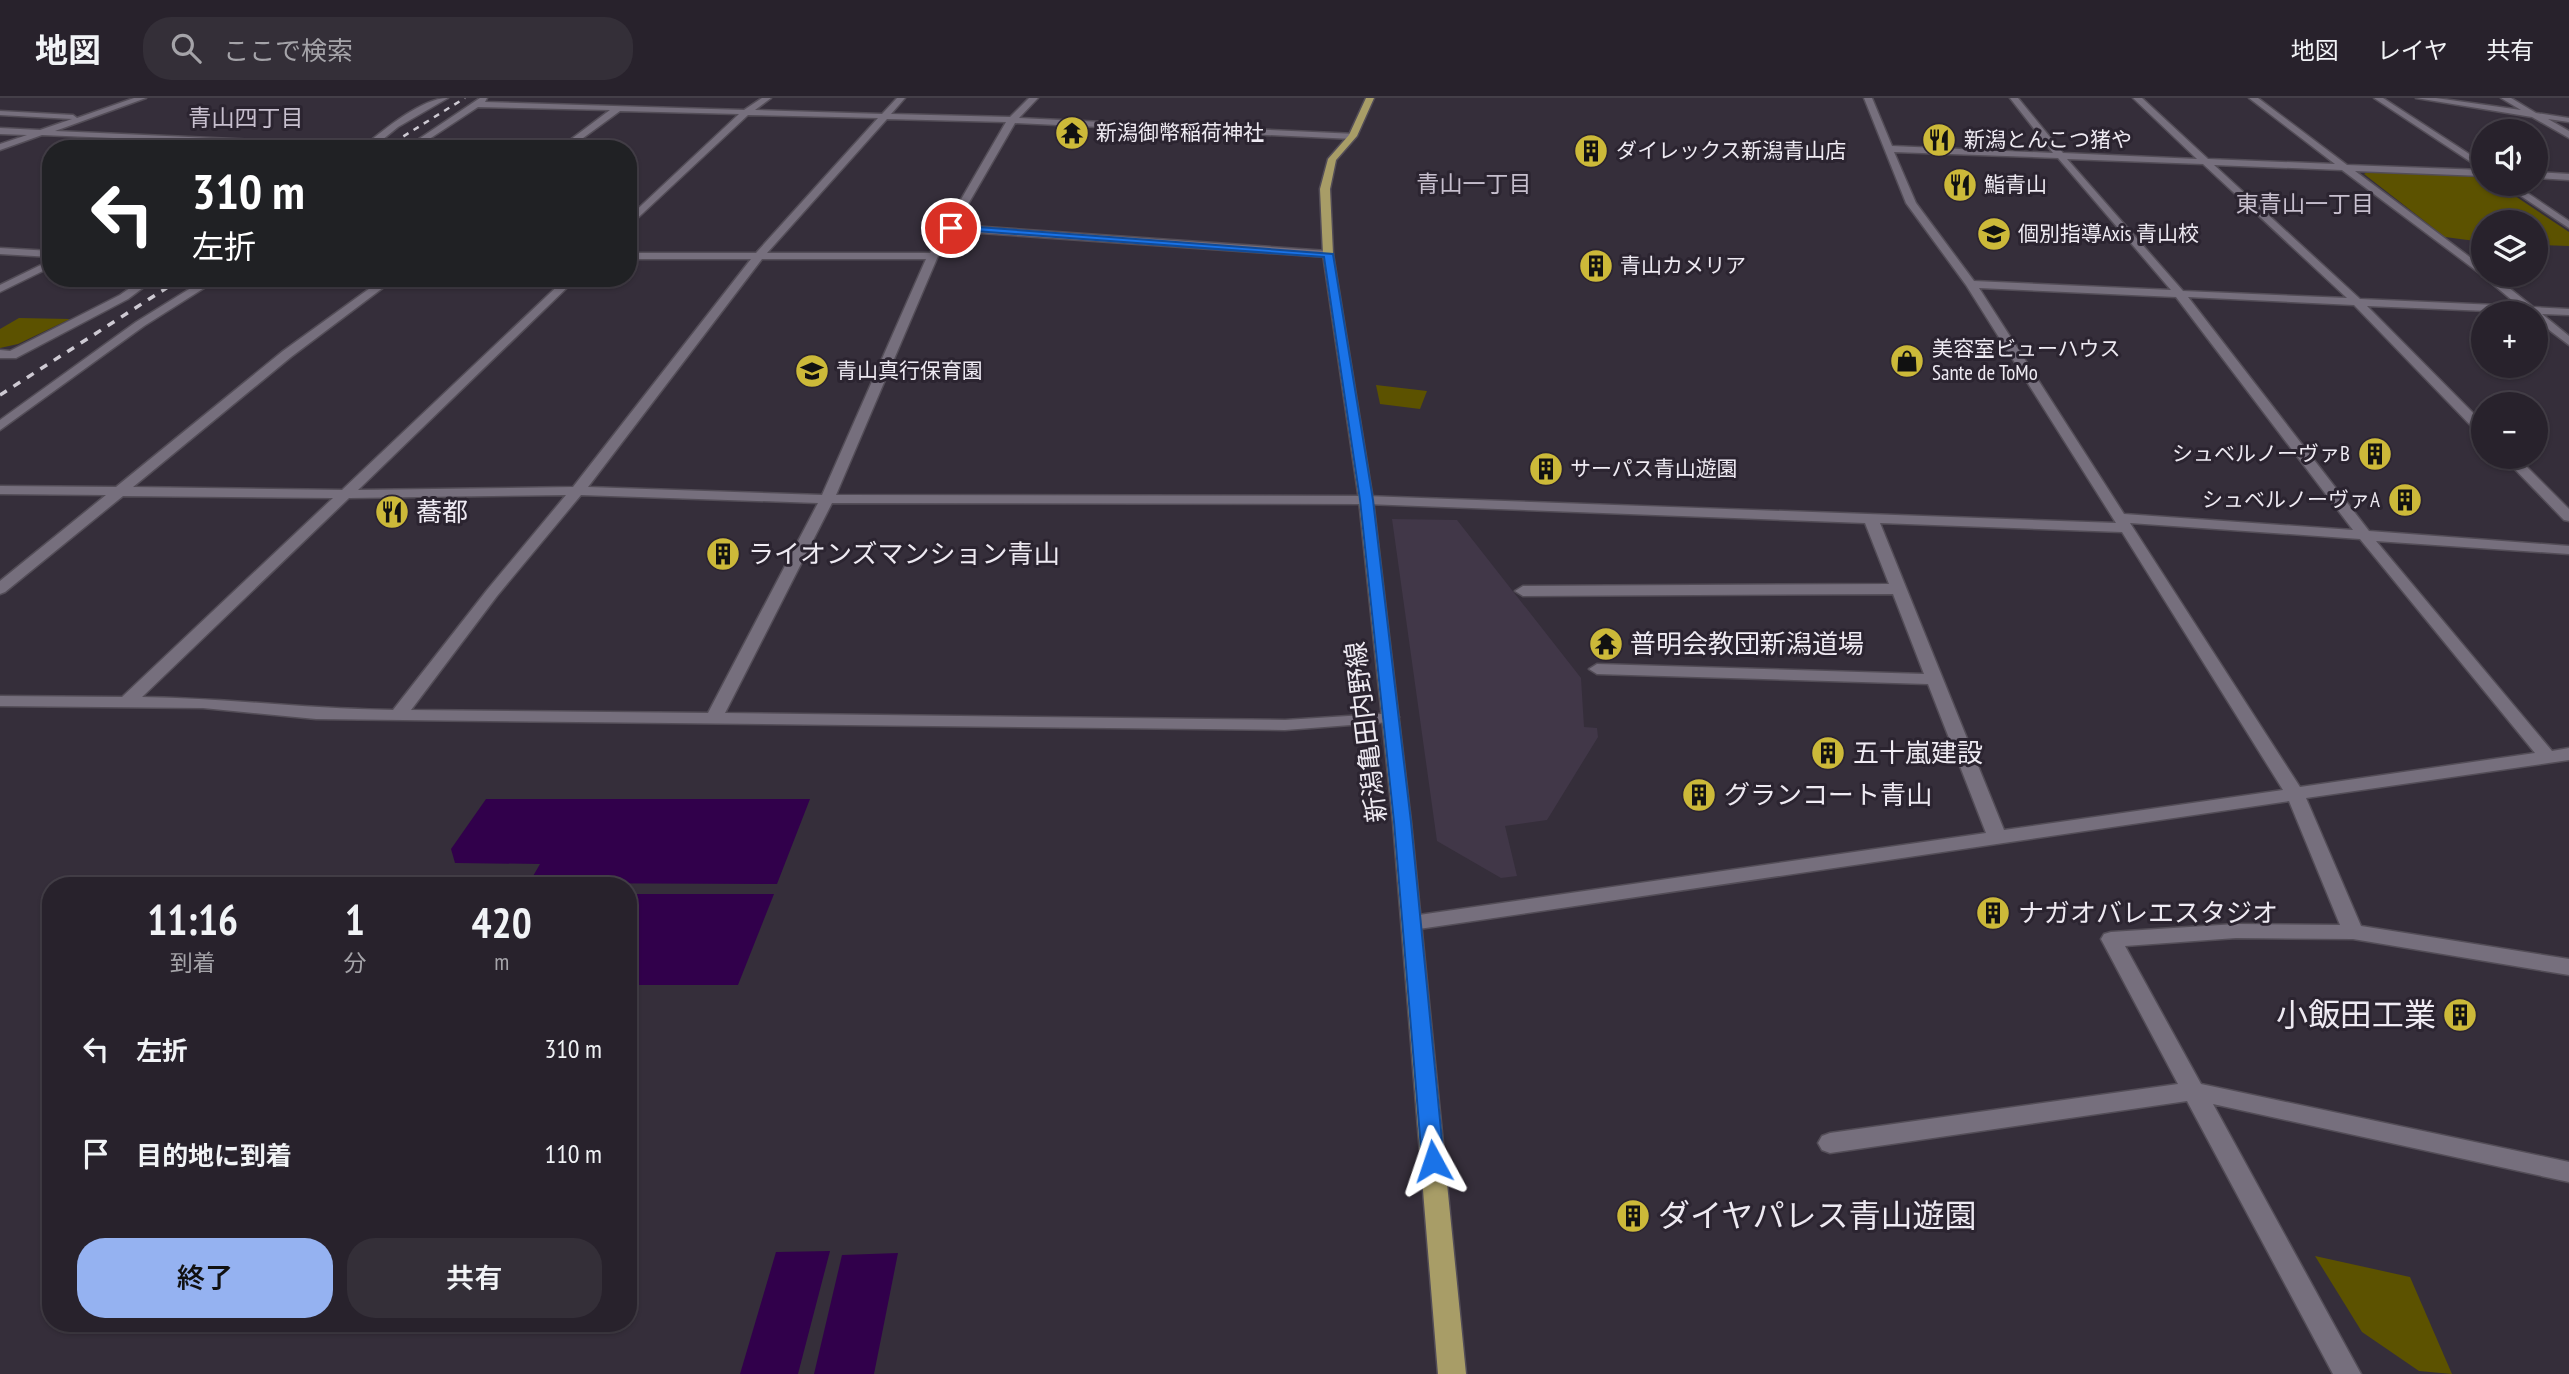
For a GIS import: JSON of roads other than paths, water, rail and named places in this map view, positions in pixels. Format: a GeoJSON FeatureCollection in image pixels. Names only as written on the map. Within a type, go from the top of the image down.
{"type":"FeatureCollection","features":[{"type":"Feature","properties":{"kind":"main road","name":"新潟亀田内野線"},"geometry":{"type":"LineString","coordinates":[[1370,98],[1353,136],[1332,159],[1325,189],[1328,254],[1366,500],[1412,923],[1452,1374]]}},
{"type":"Feature","properties":{"kind":"street"},"geometry":{"type":"LineString","coordinates":[[0,147],[142,98]]}},
{"type":"Feature","properties":{"kind":"street"},"geometry":{"type":"LineString","coordinates":[[377,140],[395,125],[444,98]]}},
{"type":"Feature","properties":{"kind":"street"},"geometry":{"type":"LineString","coordinates":[[421,140],[486,98]]}},
{"type":"Feature","properties":{"kind":"street"},"geometry":{"type":"LineString","coordinates":[[573,140],[608,112],[635,98]]}},
{"type":"Feature","properties":{"kind":"street"},"geometry":{"type":"LineString","coordinates":[[637,215],[746,112],[767,98]]}},
{"type":"Feature","properties":{"kind":"street"},"geometry":{"type":"LineString","coordinates":[[399,714],[492,593],[610,452],[758,257],[901,98]]}},
{"type":"Feature","properties":{"kind":"street"},"geometry":{"type":"LineString","coordinates":[[715,717],[827,499],[933,256],[1012,120],[1034,98]]}},
{"type":"Feature","properties":{"kind":"street"},"geometry":{"type":"LineString","coordinates":[[1868,98],[1911,203],[1971,284],[2294,792],[2353,932]]}},
{"type":"Feature","properties":{"kind":"street"},"geometry":{"type":"LineString","coordinates":[[2014,98],[2061,157],[2178,292],[2364,536],[2548,757]]}},
{"type":"Feature","properties":{"kind":"street"},"geometry":{"type":"LineString","coordinates":[[2137,98],[2357,302],[2471,418]]}},
{"type":"Feature","properties":{"kind":"street"},"geometry":{"type":"LineString","coordinates":[[2253,98],[2471,262]]}},
{"type":"Feature","properties":{"kind":"street"},"geometry":{"type":"LineString","coordinates":[[2378,98],[2471,159]]}},
{"type":"Feature","properties":{"kind":"street"},"geometry":{"type":"LineString","coordinates":[[2420,98],[2569,120]]}},
{"type":"Feature","properties":{"kind":"street"},"geometry":{"type":"LineString","coordinates":[[2505,98],[2569,135]]}},
{"type":"Feature","properties":{"kind":"street"},"geometry":{"type":"LineString","coordinates":[[475,104],[1012,120],[1353,136]]}},
{"type":"Feature","properties":{"kind":"street"},"geometry":{"type":"LineString","coordinates":[[0,113],[84,118]]}},
{"type":"Feature","properties":{"kind":"street"},"geometry":{"type":"LineString","coordinates":[[0,131],[193,140]]}},
{"type":"Feature","properties":{"kind":"street"},"geometry":{"type":"LineString","coordinates":[[1890,149],[2471,172]]}},
{"type":"Feature","properties":{"kind":"street"},"geometry":{"type":"LineString","coordinates":[[2548,176],[2569,177]]}},
{"type":"Feature","properties":{"kind":"street"},"geometry":{"type":"LineString","coordinates":[[2526,196],[2569,225]]}},
{"type":"Feature","properties":{"kind":"street"},"geometry":{"type":"LineString","coordinates":[[951,228],[1328,254]]}},
{"type":"Feature","properties":{"kind":"street"},"geometry":{"type":"LineString","coordinates":[[0,251],[42,253]]}},
{"type":"Feature","properties":{"kind":"street"},"geometry":{"type":"LineString","coordinates":[[637,256],[933,256]]}},
{"type":"Feature","properties":{"kind":"street"},"geometry":{"type":"LineString","coordinates":[[0,289],[42,267]]}},
{"type":"Feature","properties":{"kind":"street"},"geometry":{"type":"LineString","coordinates":[[1971,284],[2471,307]]}},
{"type":"Feature","properties":{"kind":"street"},"geometry":{"type":"LineString","coordinates":[[0,354],[12,355],[138,287]]}},
{"type":"Feature","properties":{"kind":"street"},"geometry":{"type":"LineString","coordinates":[[0,426],[140,324],[200,287]]}},
{"type":"Feature","properties":{"kind":"street"},"geometry":{"type":"LineString","coordinates":[[0,589],[287,354],[379,287]]}},
{"type":"Feature","properties":{"kind":"street"},"geometry":{"type":"LineString","coordinates":[[125,703],[563,287]]}},
{"type":"Feature","properties":{"kind":"street"},"geometry":{"type":"LineString","coordinates":[[2504,287],[2522,301]]}},
{"type":"Feature","properties":{"kind":"street"},"geometry":{"type":"LineString","coordinates":[[2548,311],[2569,312]]}},
{"type":"Feature","properties":{"kind":"street"},"geometry":{"type":"LineString","coordinates":[[2548,323],[2569,342]]}},
{"type":"Feature","properties":{"kind":"street"},"geometry":{"type":"LineString","coordinates":[[2522,469],[2569,517]]}},
{"type":"Feature","properties":{"kind":"street"},"geometry":{"type":"LineString","coordinates":[[0,490],[346,494],[577,491],[827,499],[1366,500],[1871,519],[2123,523],[2569,550]]}},
{"type":"Feature","properties":{"kind":"street"},"geometry":{"type":"LineString","coordinates":[[1871,519],[1997,836]]}},
{"type":"Feature","properties":{"kind":"street"},"geometry":{"type":"LineString","coordinates":[[1523,591],[1899,589]]}},
{"type":"Feature","properties":{"kind":"street"},"geometry":{"type":"LineString","coordinates":[[1597,670],[1935,679]]}},
{"type":"Feature","properties":{"kind":"street"},"geometry":{"type":"LineString","coordinates":[[0,702],[202,703],[316,714],[1285,726],[1390,717]]}},
{"type":"Feature","properties":{"kind":"street"},"geometry":{"type":"LineString","coordinates":[[1412,923],[2294,792],[2569,754]]}},
{"type":"Feature","properties":{"kind":"street"},"geometry":{"type":"LineString","coordinates":[[2347,1374],[2111,939],[2236,931],[2353,932],[2569,967]]}},
{"type":"Feature","properties":{"kind":"street"},"geometry":{"type":"LineString","coordinates":[[1830,1143],[2193,1091],[2569,1172]]}},
{"type":"Feature","properties":{"kind":"railway"},"geometry":{"type":"LineString","coordinates":[[397,140],[465,98]]}},
{"type":"Feature","properties":{"kind":"railway"},"geometry":{"type":"LineString","coordinates":[[0,395],[168,287]]}},
{"type":"Feature","properties":{"kind":"place","name":"新潟御幣稲荷神社"},"geometry":{"type":"Point","coordinates":[1072,133]}},
{"type":"Feature","properties":{"kind":"place","name":"新潟とんこつ猪や"},"geometry":{"type":"Point","coordinates":[1939,140]}},
{"type":"Feature","properties":{"kind":"place","name":"ダイレックス新潟青山店"},"geometry":{"type":"Point","coordinates":[1591,151]}},
{"type":"Feature","properties":{"kind":"place","name":"鮨青山"},"geometry":{"type":"Point","coordinates":[1960,185]}},
{"type":"Feature","properties":{"kind":"place","name":"個別指導Axis 青山校"},"geometry":{"type":"Point","coordinates":[1994,234]}},
{"type":"Feature","properties":{"kind":"place","name":"青山カメリア"},"geometry":{"type":"Point","coordinates":[1596,266]}},
{"type":"Feature","properties":{"kind":"place","name":"美容室ビューハウス Sante de ToMo"},"geometry":{"type":"Point","coordinates":[1907,361]}},
{"type":"Feature","properties":{"kind":"place","name":"青山真行保育園"},"geometry":{"type":"Point","coordinates":[812,371]}},
{"type":"Feature","properties":{"kind":"place","name":"シュベルノーヴァB"},"geometry":{"type":"Point","coordinates":[2375,454]}},
{"type":"Feature","properties":{"kind":"place","name":"サーパス青山遊園"},"geometry":{"type":"Point","coordinates":[1546,469]}},
{"type":"Feature","properties":{"kind":"place","name":"シュベルノーヴァA"},"geometry":{"type":"Point","coordinates":[2405,500]}},
{"type":"Feature","properties":{"kind":"place","name":"蕎都"},"geometry":{"type":"Point","coordinates":[392,512]}},
{"type":"Feature","properties":{"kind":"place","name":"ライオンズマンション青山"},"geometry":{"type":"Point","coordinates":[723,554]}},
{"type":"Feature","properties":{"kind":"place","name":"普明会教団新潟道場"},"geometry":{"type":"Point","coordinates":[1606,644]}},
{"type":"Feature","properties":{"kind":"place","name":"五十嵐建設"},"geometry":{"type":"Point","coordinates":[1828,753]}},
{"type":"Feature","properties":{"kind":"place","name":"グランコート青山"},"geometry":{"type":"Point","coordinates":[1699,795]}},
{"type":"Feature","properties":{"kind":"place","name":"ナガオバレエスタジオ"},"geometry":{"type":"Point","coordinates":[1993,913]}},
{"type":"Feature","properties":{"kind":"place","name":"小飯田工業"},"geometry":{"type":"Point","coordinates":[2460,1015]}},
{"type":"Feature","properties":{"kind":"place","name":"ダイヤパレス青山遊園"},"geometry":{"type":"Point","coordinates":[1633,1216]}},
{"type":"Feature","properties":{"kind":"district","name":"青山四丁目"},"geometry":{"type":"Point","coordinates":[246,118]}},
{"type":"Feature","properties":{"kind":"district","name":"青山一丁目"},"geometry":{"type":"Point","coordinates":[1474,184]}},
{"type":"Feature","properties":{"kind":"district","name":"東青山一丁目"},"geometry":{"type":"Point","coordinates":[2305,204]}}]}
